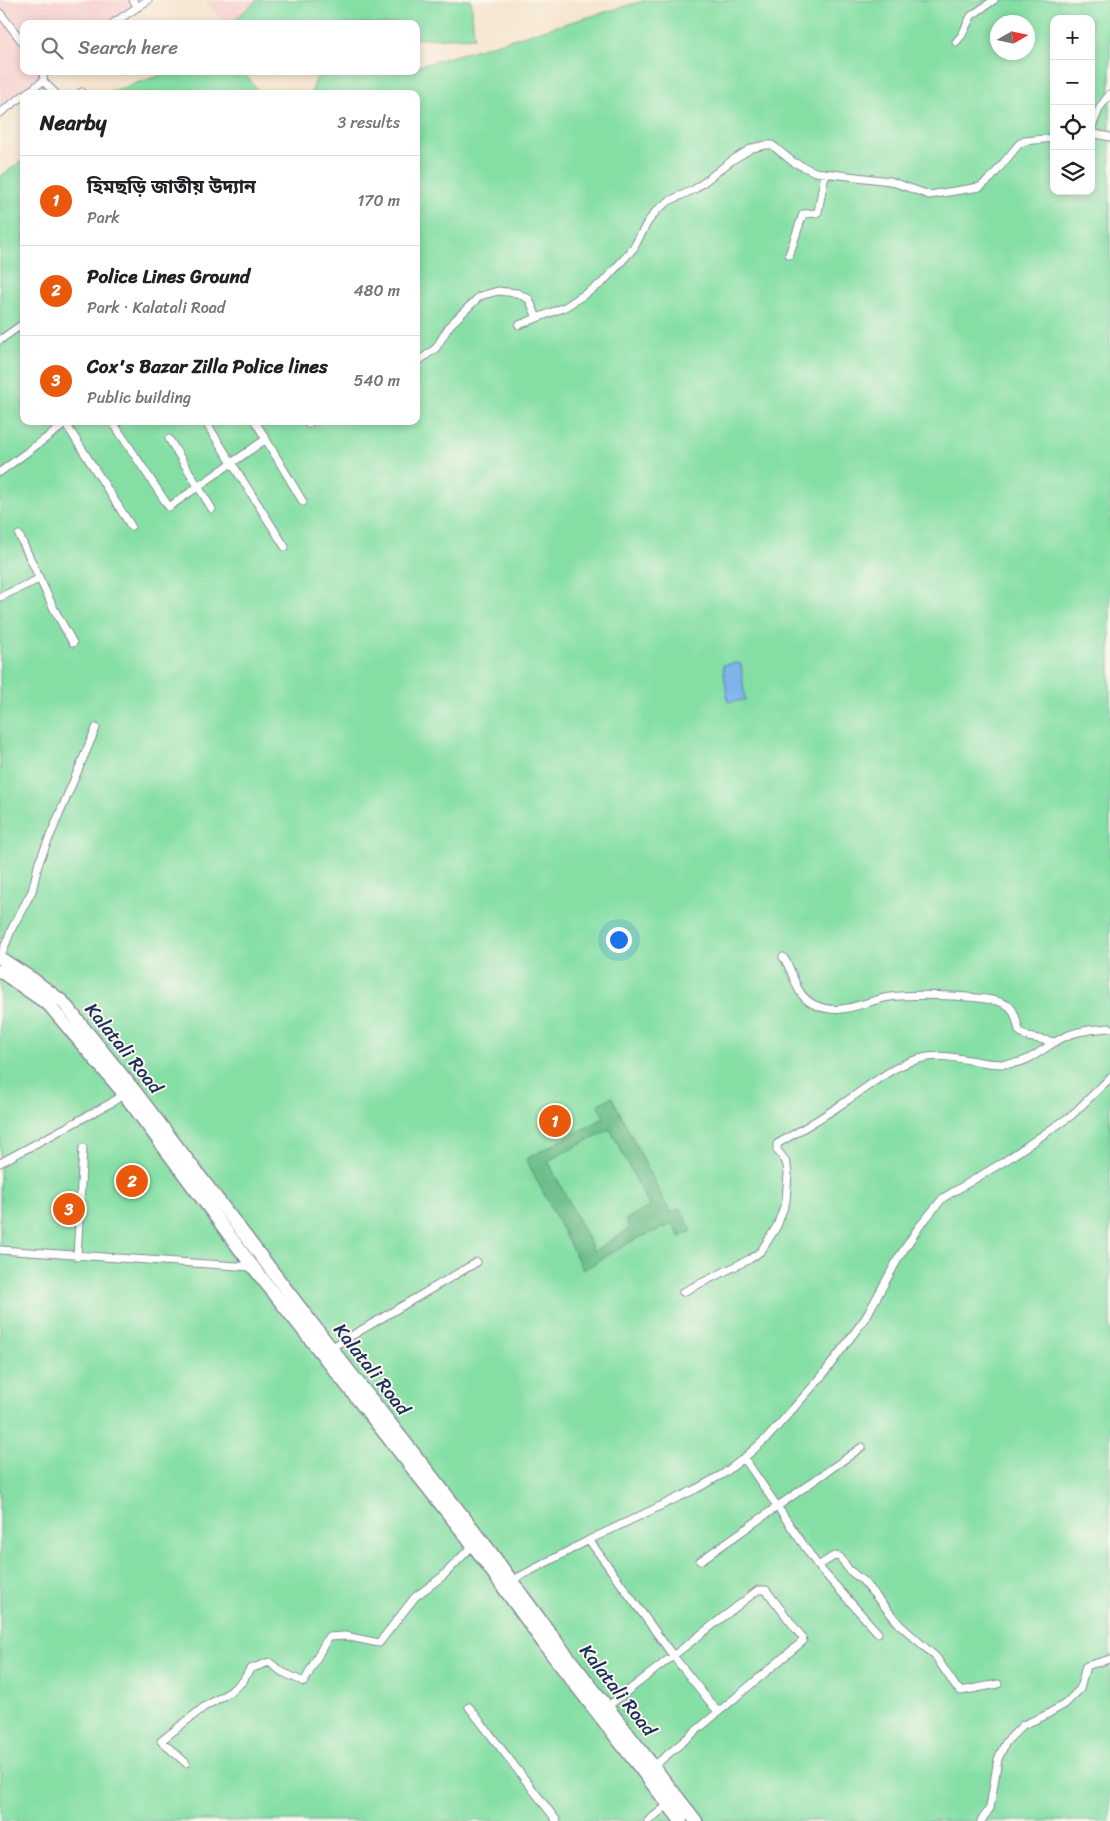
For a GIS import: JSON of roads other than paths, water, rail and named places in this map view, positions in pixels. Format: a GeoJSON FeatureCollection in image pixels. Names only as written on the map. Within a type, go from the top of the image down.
{"type":"FeatureCollection","features":[{"type":"Feature","properties":{"kind":"highway","name":"Kalatali Road"},"geometry":{"type":"LineString","coordinates":[[0,958],[63,1002],[134,1090],[248,1238],[327,1350],[473,1545],[547,1648],[681,1821]]}},
{"type":"Feature","properties":{"kind":"highway","name":"Kalatali Road"},"geometry":{"type":"LineString","coordinates":[[0,971],[49,1005],[124,1094],[252,1267],[327,1350],[513,1580],[555,1640],[696,1821]]}},
{"type":"Feature","properties":{"kind":"highway"},"geometry":{"type":"LineString","coordinates":[[238,1248],[248,1238]]}},
{"type":"Feature","properties":{"kind":"street"},"geometry":{"type":"LineString","coordinates":[[133,0],[138,7]]}},
{"type":"Feature","properties":{"kind":"street"},"geometry":{"type":"LineString","coordinates":[[118,20],[148,0]]}},
{"type":"Feature","properties":{"kind":"street"},"geometry":{"type":"LineString","coordinates":[[956,42],[971,16],[994,0]]}},
{"type":"Feature","properties":{"kind":"street"},"geometry":{"type":"LineString","coordinates":[[1,15],[20,39]]}},
{"type":"Feature","properties":{"kind":"street"},"geometry":{"type":"LineString","coordinates":[[31,90],[43,81],[44,75]]}},
{"type":"Feature","properties":{"kind":"street"},"geometry":{"type":"LineString","coordinates":[[43,81],[52,90]]}},
{"type":"Feature","properties":{"kind":"street"},"geometry":{"type":"LineString","coordinates":[[1095,119],[1100,107],[1110,94]]}},
{"type":"Feature","properties":{"kind":"street"},"geometry":{"type":"LineString","coordinates":[[0,113],[20,98]]}},
{"type":"Feature","properties":{"kind":"street"},"geometry":{"type":"LineString","coordinates":[[1095,134],[1110,137]]}},
{"type":"Feature","properties":{"kind":"street"},"geometry":{"type":"LineString","coordinates":[[519,324],[565,307],[602,283],[633,249],[647,223],[657,210],[669,201],[695,189],[731,161],[752,148],[766,144],[772,145],[793,162],[815,172],[890,181],[929,195],[980,187],[991,178],[1019,144],[1025,141],[1050,138]]}},
{"type":"Feature","properties":{"kind":"street"},"geometry":{"type":"LineString","coordinates":[[789,254],[803,214],[818,212],[825,174]]}},
{"type":"Feature","properties":{"kind":"street"},"geometry":{"type":"LineString","coordinates":[[420,360],[436,348],[450,325],[480,296],[498,291],[517,292],[529,299],[537,318]]}},
{"type":"Feature","properties":{"kind":"street"},"geometry":{"type":"LineString","coordinates":[[0,340],[20,326]]}},
{"type":"Feature","properties":{"kind":"street"},"geometry":{"type":"LineString","coordinates":[[0,472],[64,425]]}},
{"type":"Feature","properties":{"kind":"street"},"geometry":{"type":"LineString","coordinates":[[70,425],[131,526]]}},
{"type":"Feature","properties":{"kind":"street"},"geometry":{"type":"LineString","coordinates":[[115,425],[169,507],[266,439]]}},
{"type":"Feature","properties":{"kind":"street"},"geometry":{"type":"LineString","coordinates":[[208,425],[285,547]]}},
{"type":"Feature","properties":{"kind":"street"},"geometry":{"type":"LineString","coordinates":[[257,425],[304,502]]}},
{"type":"Feature","properties":{"kind":"street"},"geometry":{"type":"LineString","coordinates":[[169,439],[212,509]]}},
{"type":"Feature","properties":{"kind":"street"},"geometry":{"type":"LineString","coordinates":[[19,535],[73,643]]}},
{"type":"Feature","properties":{"kind":"street"},"geometry":{"type":"LineString","coordinates":[[0,597],[40,580]]}},
{"type":"Feature","properties":{"kind":"street"},"geometry":{"type":"LineString","coordinates":[[0,958],[12,928],[32,891],[39,862],[96,728]]}},
{"type":"Feature","properties":{"kind":"street"},"geometry":{"type":"LineString","coordinates":[[783,957],[788,963],[793,980],[803,995],[811,1003],[818,1006],[840,1011],[890,997],[921,995],[967,997],[1001,1002],[1009,1005],[1015,1013],[1019,1031],[1028,1037],[1055,1042]]}},
{"type":"Feature","properties":{"kind":"street"},"geometry":{"type":"LineString","coordinates":[[683,1292],[750,1259],[762,1251],[777,1226],[786,1201],[788,1173],[785,1160],[776,1150],[777,1144],[849,1100],[887,1072],[909,1061],[929,1057],[954,1057],[995,1064],[1017,1063],[1068,1035],[1092,1029],[1110,1028]]}},
{"type":"Feature","properties":{"kind":"street"},"geometry":{"type":"LineString","coordinates":[[513,1580],[589,1540],[696,1489],[724,1474],[744,1458],[768,1437],[822,1376],[866,1317],[899,1257],[919,1227],[943,1198],[1005,1160],[1072,1115],[1110,1078]]}},
{"type":"Feature","properties":{"kind":"street"},"geometry":{"type":"LineString","coordinates":[[0,1163],[111,1103],[124,1094]]}},
{"type":"Feature","properties":{"kind":"street"},"geometry":{"type":"LineString","coordinates":[[77,1257],[83,1148]]}},
{"type":"Feature","properties":{"kind":"street"},"geometry":{"type":"LineString","coordinates":[[0,1250],[77,1257],[252,1267]]}},
{"type":"Feature","properties":{"kind":"street"},"geometry":{"type":"LineString","coordinates":[[327,1350],[477,1262]]}},
{"type":"Feature","properties":{"kind":"street"},"geometry":{"type":"LineString","coordinates":[[700,1561],[862,1447]]}},
{"type":"Feature","properties":{"kind":"street"},"geometry":{"type":"LineString","coordinates":[[744,1458],[818,1566],[878,1634]]}},
{"type":"Feature","properties":{"kind":"street"},"geometry":{"type":"LineString","coordinates":[[589,1540],[674,1657],[718,1712]]}},
{"type":"Feature","properties":{"kind":"street"},"geometry":{"type":"LineString","coordinates":[[186,1763],[161,1741],[204,1707],[230,1692],[243,1681],[250,1669],[269,1662],[282,1672],[304,1682],[328,1637],[345,1636],[379,1643],[415,1597],[443,1576],[473,1545]]}},
{"type":"Feature","properties":{"kind":"street"},"geometry":{"type":"LineString","coordinates":[[818,1566],[834,1556],[840,1557],[849,1570],[863,1582],[900,1625],[936,1657],[956,1687],[961,1690],[998,1684]]}},
{"type":"Feature","properties":{"kind":"street"},"geometry":{"type":"LineString","coordinates":[[607,1707],[674,1657],[758,1590],[766,1590],[802,1637],[802,1641],[654,1766]]}},
{"type":"Feature","properties":{"kind":"street"},"geometry":{"type":"LineString","coordinates":[[981,1821],[990,1808],[998,1759],[1006,1742],[1023,1725],[1065,1704],[1080,1689],[1086,1666],[1110,1659]]}},
{"type":"Feature","properties":{"kind":"street"},"geometry":{"type":"LineString","coordinates":[[469,1707],[558,1821]]}},
{"type":"Feature","properties":{"kind":"street"},"geometry":{"type":"LineString","coordinates":[[648,1821],[668,1805]]}},
{"type":"Feature","properties":{"kind":"water"},"geometry":{"type":"Polygon","coordinates":[[[741,664],[745,700],[728,702],[723,665],[741,664]]]}},
{"type":"Feature","properties":{"kind":"place","name":"হিমছড়ি জাতীয় উদ্যান"},"geometry":{"type":"Point","coordinates":[555,1121]}},
{"type":"Feature","properties":{"kind":"place","name":"Police Lines Ground"},"geometry":{"type":"Point","coordinates":[132,1181]}},
{"type":"Feature","properties":{"kind":"place","name":"Cox's Bazar Zilla Police lines"},"geometry":{"type":"Point","coordinates":[69,1209]}}]}
